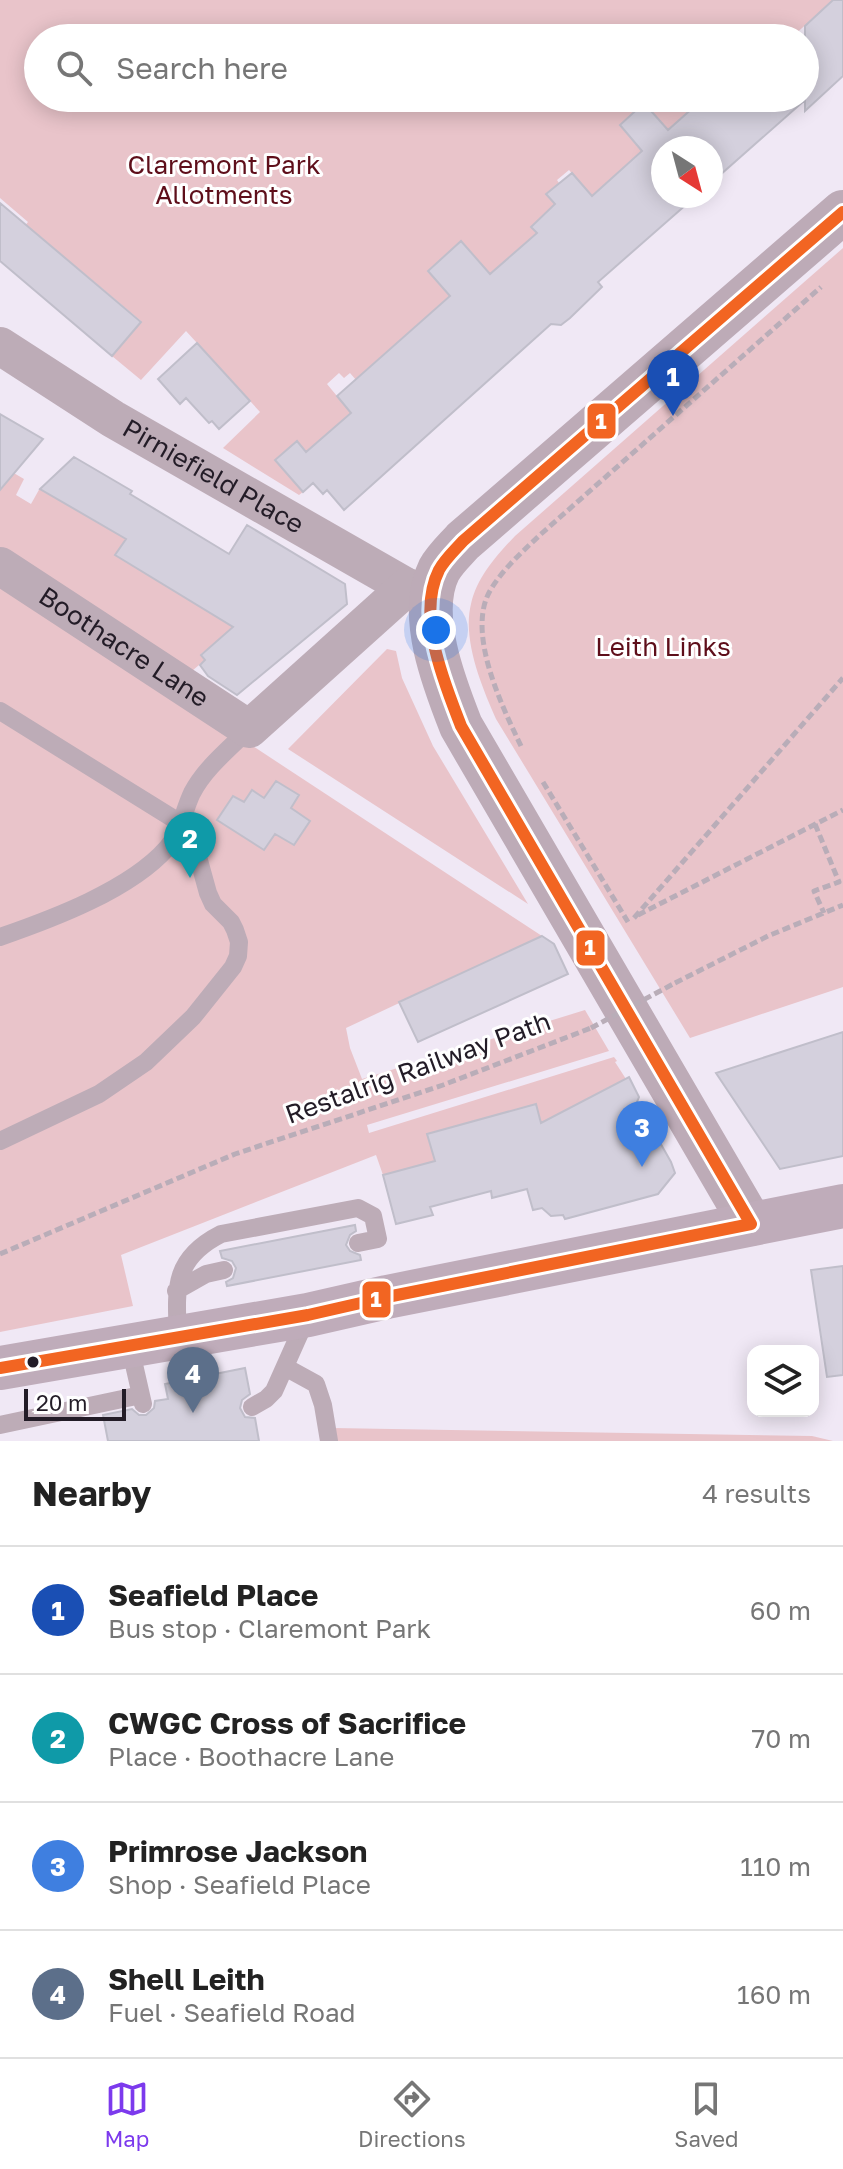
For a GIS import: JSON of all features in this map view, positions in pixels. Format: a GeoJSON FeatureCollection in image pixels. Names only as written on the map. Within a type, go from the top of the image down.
{"type":"FeatureCollection","features":[{"type":"Feature","properties":{"kind":"main road"},"geometry":{"type":"LineString","coordinates":[[0,1368],[308,1315],[843,1206]]}},
{"type":"Feature","properties":{"kind":"street"},"geometry":{"type":"LineString","coordinates":[[249,729],[419,594],[433,588],[440,569],[463,541],[843,212]]}},
{"type":"Feature","properties":{"kind":"street","name":"Pirniefield Place"},"geometry":{"type":"LineString","coordinates":[[0,346],[113,419],[419,594]]}},
{"type":"Feature","properties":{"kind":"street","name":"Boothacre Lane"},"geometry":{"type":"LineString","coordinates":[[0,566],[249,729]]}},
{"type":"Feature","properties":{"kind":"street"},"geometry":{"type":"LineString","coordinates":[[419,594],[433,629],[449,696],[461,726],[751,1224]]}},
{"type":"Feature","properties":{"kind":"lane"},"geometry":{"type":"LineString","coordinates":[[0,711],[182,824],[195,846],[213,904],[231,922],[239,942],[233,967],[193,1017],[146,1062],[99,1094],[0,1141]]}},
{"type":"Feature","properties":{"kind":"lane"},"geometry":{"type":"LineString","coordinates":[[0,937],[126,882],[167,848],[182,824],[191,795],[203,776],[249,729]]}},
{"type":"Feature","properties":{"kind":"lane"},"geometry":{"type":"LineString","coordinates":[[178,1338],[176,1291],[182,1268],[205,1243],[221,1234],[358,1208],[373,1216],[378,1239],[358,1243]]}},
{"type":"Feature","properties":{"kind":"lane"},"geometry":{"type":"LineString","coordinates":[[176,1291],[206,1274],[224,1270]]}},
{"type":"Feature","properties":{"kind":"lane"},"geometry":{"type":"LineString","coordinates":[[252,1407],[274,1391],[308,1315]]}},
{"type":"Feature","properties":{"kind":"lane"},"geometry":{"type":"LineString","coordinates":[[0,1425],[142,1399],[130,1347]]}},
{"type":"Feature","properties":{"kind":"lane"},"geometry":{"type":"LineString","coordinates":[[285,1367],[316,1384],[329,1441]]}},
{"type":"Feature","properties":{"kind":"path"},"geometry":{"type":"LineString","coordinates":[[525,752],[492,683],[482,611],[490,590],[513,561],[541,534],[831,278]]}},
{"type":"Feature","properties":{"kind":"path"},"geometry":{"type":"LineString","coordinates":[[634,918],[843,678]]}},
{"type":"Feature","properties":{"kind":"path"},"geometry":{"type":"LineString","coordinates":[[540,778],[628,922]]}},
{"type":"Feature","properties":{"kind":"path"},"geometry":{"type":"LineString","coordinates":[[590,945],[634,918],[843,810]]}},
{"type":"Feature","properties":{"kind":"path"},"geometry":{"type":"LineString","coordinates":[[815,824],[839,882],[814,891],[824,913]]}},
{"type":"Feature","properties":{"kind":"path","name":"Restalrig Railway Path"},"geometry":{"type":"LineString","coordinates":[[0,1254],[235,1154],[443,1085],[591,1028],[768,936],[843,905]]}},
{"type":"Feature","properties":{"kind":"green space","name":"Claremont Park Allotments"},"geometry":{"type":"Polygon","coordinates":[[[0,0],[833,0],[806,24],[24,24],[24,112],[635,112],[620,125],[642,151],[592,196],[569,170],[557,180],[555,204],[531,227],[544,242],[490,274],[461,242],[428,271],[471,320],[363,388],[350,373],[344,378],[339,373],[327,384],[351,413],[306,452],[297,441],[275,460],[303,492],[299,495],[223,448],[260,412],[186,331],[141,380],[112,356],[141,321],[62,255],[33,289],[15,274],[17,272],[0,256],[28,222],[0,198],[0,0]]]}},
{"type":"Feature","properties":{"kind":"green space"},"geometry":{"type":"Polygon","coordinates":[[[651,112],[688,112],[668,130],[651,112]]]}},
{"type":"Feature","properties":{"kind":"green space","name":"Leith Links"},"geometry":{"type":"Polygon","coordinates":[[[843,248],[843,987],[690,1038],[496,719],[471,648],[471,604],[483,576],[515,536],[843,248]]]}},
{"type":"Feature","properties":{"kind":"green space"},"geometry":{"type":"Polygon","coordinates":[[[0,465],[24,479],[16,495],[31,504],[40,488],[118,534],[138,499],[147,504],[116,555],[197,605],[282,592],[201,654],[205,660],[186,676],[0,555],[0,465]]]}},
{"type":"Feature","properties":{"kind":"green space"},"geometry":{"type":"Polygon","coordinates":[[[0,580],[542,936],[346,1028],[362,1079],[585,1010],[609,1051],[367,1125],[369,1133],[614,1057],[626,1079],[587,1136],[428,1135],[435,1161],[383,1175],[376,1155],[121,1255],[133,1306],[0,1332],[0,580]]]}},
{"type":"Feature","properties":{"kind":"green space"},"geometry":{"type":"Polygon","coordinates":[[[387,649],[396,651],[402,678],[433,746],[528,904],[288,749],[387,649]]]}},
{"type":"Feature","properties":{"kind":"green space"},"geometry":{"type":"Polygon","coordinates":[[[333,1428],[812,1436],[833,1441],[336,1441],[333,1428]]]}},
{"type":"Feature","properties":{"kind":"building"},"geometry":{"type":"Polygon","coordinates":[[[833,0],[843,0],[843,76],[819,98],[819,24],[807,24],[833,0]]]}},
{"type":"Feature","properties":{"kind":"building"},"geometry":{"type":"Polygon","coordinates":[[[634,112],[652,112],[668,130],[688,112],[791,112],[723,172],[723,136],[651,136],[651,208],[682,208],[598,282],[602,287],[570,318],[561,325],[551,324],[344,510],[327,490],[323,494],[313,483],[303,492],[275,460],[297,441],[306,452],[351,413],[337,396],[450,296],[428,271],[461,241],[490,274],[537,233],[531,227],[555,204],[546,194],[572,173],[592,196],[642,151],[620,125],[634,112]]]}},
{"type":"Feature","properties":{"kind":"building"},"geometry":{"type":"Polygon","coordinates":[[[0,203],[141,322],[112,356],[0,261],[0,203]]]}},
{"type":"Feature","properties":{"kind":"building"},"geometry":{"type":"Polygon","coordinates":[[[197,343],[250,401],[219,429],[212,421],[209,423],[186,398],[180,404],[158,379],[197,343]]]}},
{"type":"Feature","properties":{"kind":"building"},"geometry":{"type":"Polygon","coordinates":[[[0,414],[43,439],[0,490],[0,414]]]}},
{"type":"Feature","properties":{"kind":"building"},"geometry":{"type":"Polygon","coordinates":[[[74,457],[229,554],[247,525],[345,584],[347,604],[237,695],[208,676],[200,665],[205,660],[201,655],[233,627],[115,555],[126,539],[40,489],[74,457]]]}},
{"type":"Feature","properties":{"kind":"building"},"geometry":{"type":"Polygon","coordinates":[[[276,781],[299,795],[291,808],[310,821],[294,845],[275,834],[264,850],[217,820],[233,796],[244,802],[252,790],[264,798],[276,781]]]}},
{"type":"Feature","properties":{"kind":"building"},"geometry":{"type":"Polygon","coordinates":[[[542,936],[554,944],[568,974],[418,1042],[399,1002],[542,936]]]}},
{"type":"Feature","properties":{"kind":"building"},"geometry":{"type":"Polygon","coordinates":[[[843,1032],[843,1156],[780,1169],[716,1073],[843,1032]]]}},
{"type":"Feature","properties":{"kind":"building"},"geometry":{"type":"Polygon","coordinates":[[[629,1077],[639,1097],[637,1102],[675,1173],[658,1194],[565,1219],[563,1215],[551,1216],[542,1208],[533,1210],[527,1189],[492,1198],[491,1191],[430,1207],[433,1215],[396,1224],[383,1175],[435,1161],[427,1134],[536,1104],[541,1123],[629,1077]]]}},
{"type":"Feature","properties":{"kind":"building"},"geometry":{"type":"Polygon","coordinates":[[[355,1225],[356,1231],[350,1235],[346,1245],[350,1251],[360,1255],[361,1260],[227,1286],[226,1282],[233,1278],[236,1268],[232,1261],[222,1258],[220,1251],[355,1225]]]}},
{"type":"Feature","properties":{"kind":"building"},"geometry":{"type":"Polygon","coordinates":[[[843,1266],[843,1375],[827,1377],[811,1270],[843,1266]]]}},
{"type":"Feature","properties":{"kind":"building"},"geometry":{"type":"Polygon","coordinates":[[[245,1368],[250,1394],[242,1400],[240,1408],[245,1417],[255,1418],[259,1441],[108,1441],[103,1415],[132,1409],[139,1415],[146,1415],[154,1408],[155,1401],[168,1399],[165,1384],[245,1368]]]}},
{"type":"Feature","properties":{"kind":"transit line","name":"1"},"geometry":{"type":"LineString","coordinates":[[751,1224],[461,726],[435,649],[430,608],[439,570],[463,541],[843,212]]}},
{"type":"Feature","properties":{"kind":"transit line","name":"1"},"geometry":{"type":"LineString","coordinates":[[0,1368],[308,1315],[751,1224]]}},
{"type":"Feature","properties":{"kind":"place","name":"Seafield Place"},"geometry":{"type":"Point","coordinates":[673,416]}},
{"type":"Feature","properties":{"kind":"place","name":"CWGC Cross of Sacrifice"},"geometry":{"type":"Point","coordinates":[190,878]}},
{"type":"Feature","properties":{"kind":"place","name":"Primrose Jackson"},"geometry":{"type":"Point","coordinates":[642,1167]}},
{"type":"Feature","properties":{"kind":"place","name":"Shell Leith"},"geometry":{"type":"Point","coordinates":[193,1413]}}]}
